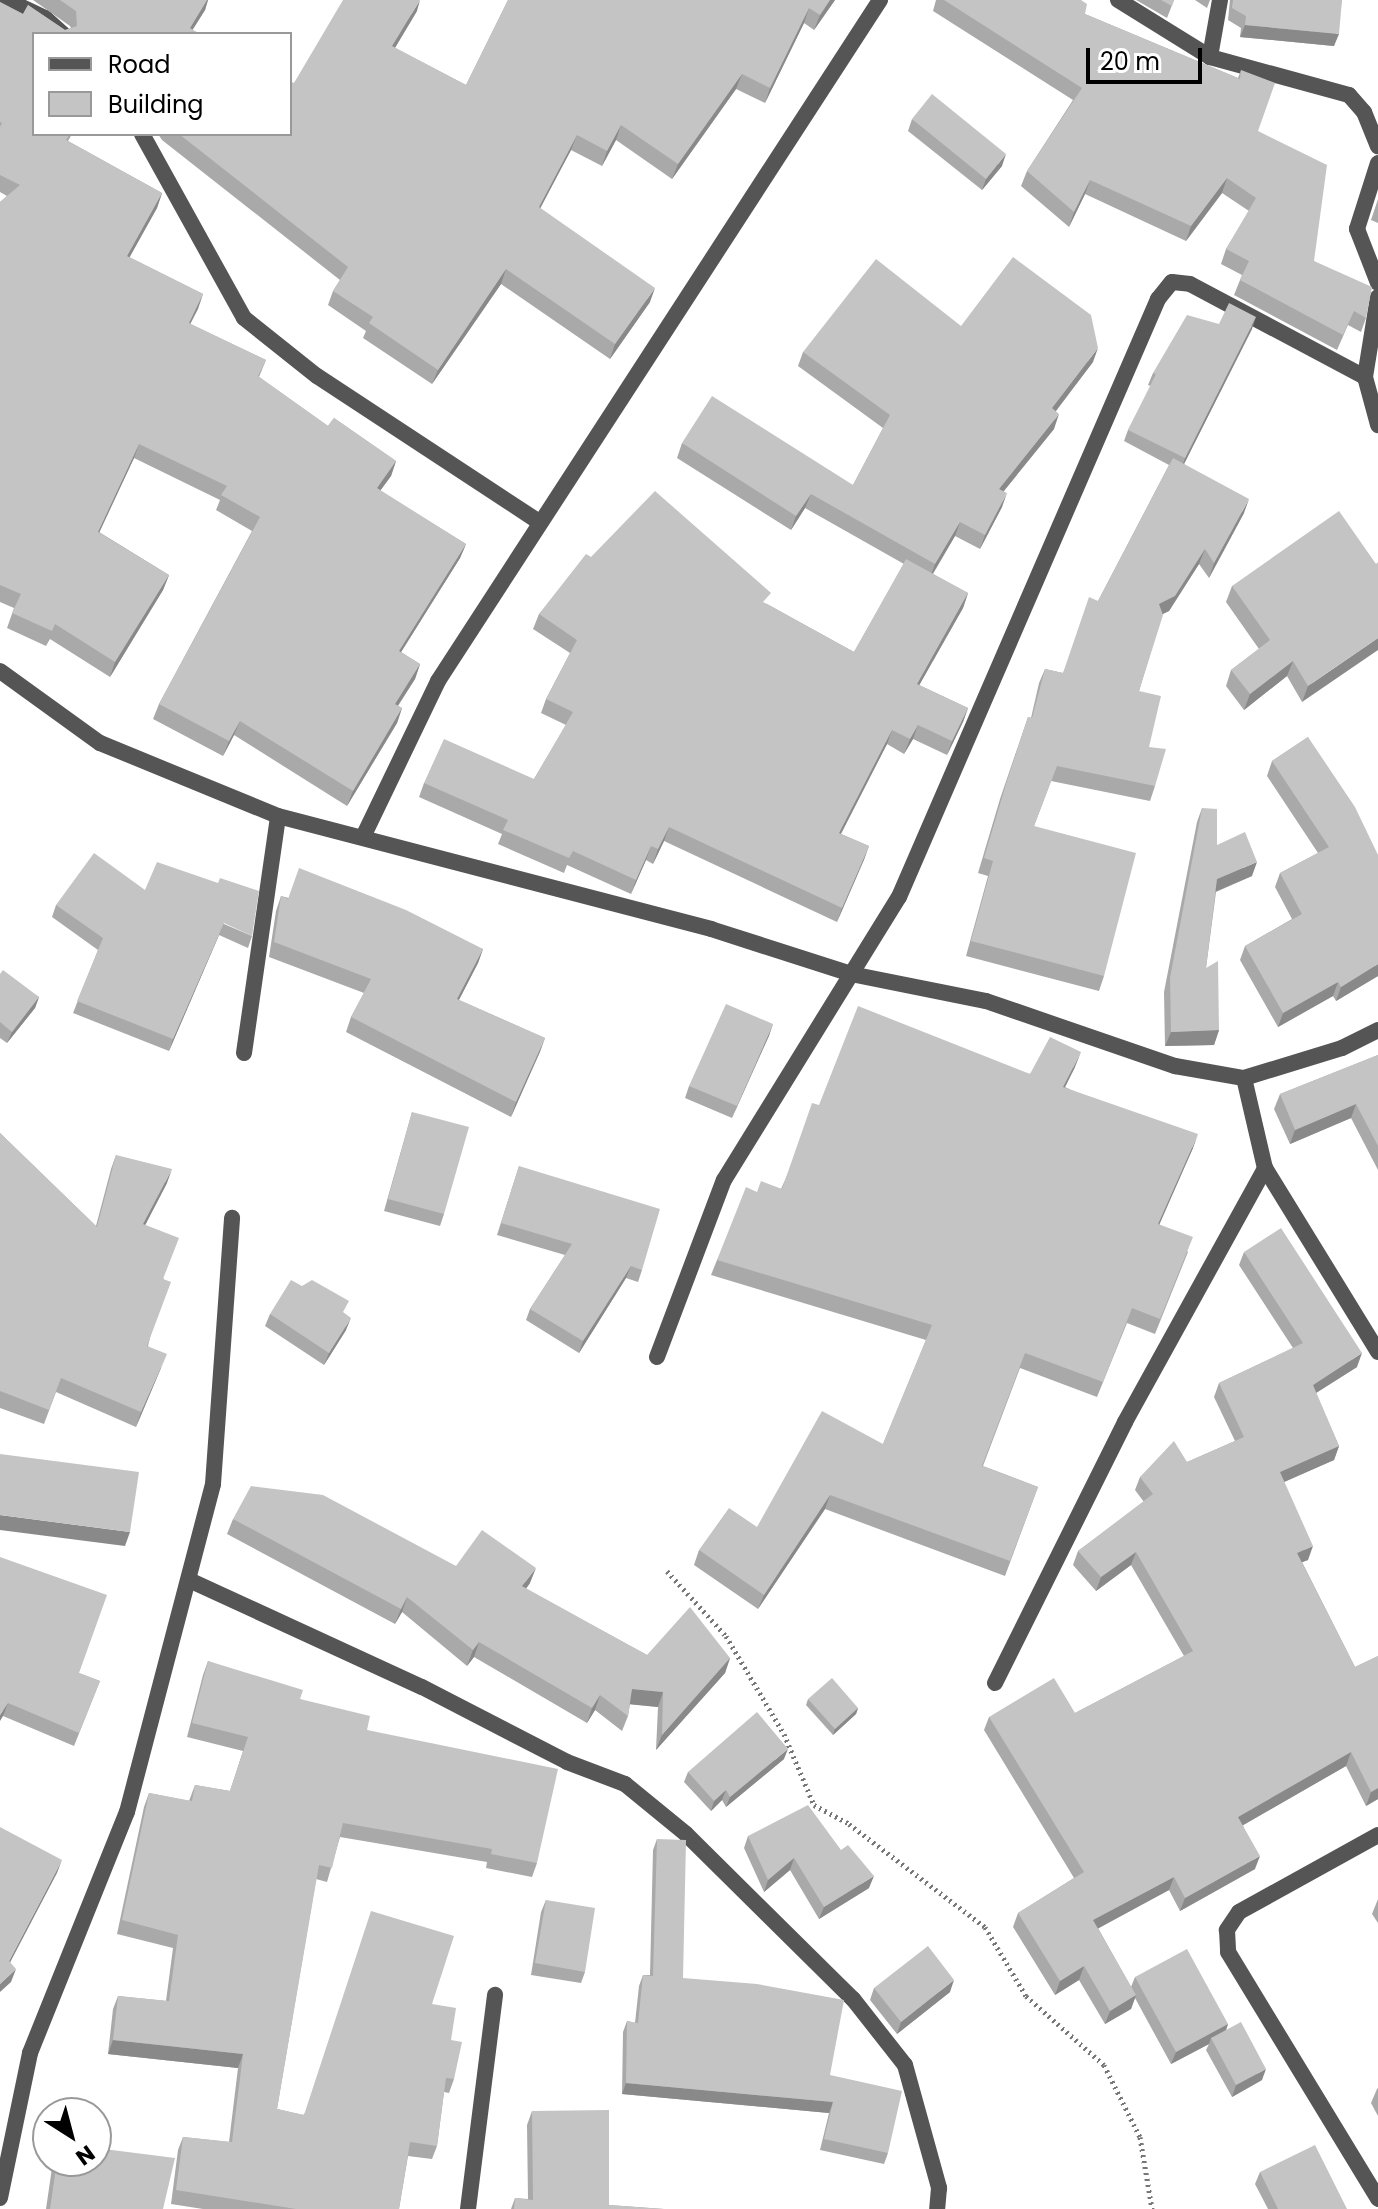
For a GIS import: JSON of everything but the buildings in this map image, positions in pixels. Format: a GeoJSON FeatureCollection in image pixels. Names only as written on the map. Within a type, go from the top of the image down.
{"type":"FeatureCollection","features":[{"type":"Feature","properties":{"kind":"street"},"geometry":{"type":"LineString","coordinates":[[7,0],[45,18],[61,32]]}},
{"type":"Feature","properties":{"kind":"street"},"geometry":{"type":"LineString","coordinates":[[363,837],[438,681],[538,521],[880,0]]}},
{"type":"Feature","properties":{"kind":"street"},"geometry":{"type":"LineString","coordinates":[[1118,0],[1210,57],[1349,95],[1364,112],[1378,146]]}},
{"type":"Feature","properties":{"kind":"street"},"geometry":{"type":"LineString","coordinates":[[1210,57],[1220,0]]}},
{"type":"Feature","properties":{"kind":"street"},"geometry":{"type":"LineString","coordinates":[[143,136],[244,318],[317,376],[538,521]]}},
{"type":"Feature","properties":{"kind":"street"},"geometry":{"type":"LineString","coordinates":[[1378,163],[1357,229],[1378,283]]}},
{"type":"Feature","properties":{"kind":"street"},"geometry":{"type":"LineString","coordinates":[[657,1357],[724,1180],[899,897],[1158,299],[1172,282],[1190,284],[1365,377]]}},
{"type":"Feature","properties":{"kind":"street"},"geometry":{"type":"LineString","coordinates":[[1378,297],[1365,377],[1378,425]]}},
{"type":"Feature","properties":{"kind":"street"},"geometry":{"type":"LineString","coordinates":[[0,671],[100,743],[278,816],[711,929],[851,974],[986,1001],[1175,1066],[1244,1078],[1342,1048],[1378,1030]]}},
{"type":"Feature","properties":{"kind":"street"},"geometry":{"type":"LineString","coordinates":[[244,1053],[278,816]]}},
{"type":"Feature","properties":{"kind":"street"},"geometry":{"type":"LineString","coordinates":[[1244,1078],[1265,1168],[1378,1352]]}},
{"type":"Feature","properties":{"kind":"street"},"geometry":{"type":"LineString","coordinates":[[995,1683],[1125,1422],[1265,1168]]}},
{"type":"Feature","properties":{"kind":"street"},"geometry":{"type":"LineString","coordinates":[[0,2198],[30,2053],[127,1812],[213,1484],[232,1218]]}},
{"type":"Feature","properties":{"kind":"street"},"geometry":{"type":"LineString","coordinates":[[189,1580],[422,1687],[567,1762],[625,1784],[686,1834],[853,1999],[905,2065],[939,2188],[937,2209]]}},
{"type":"Feature","properties":{"kind":"street"},"geometry":{"type":"LineString","coordinates":[[1378,1835],[1239,1912],[1227,1930],[1228,1952],[1378,2199]]}},
{"type":"Feature","properties":{"kind":"street"},"geometry":{"type":"LineString","coordinates":[[468,2209],[495,1995]]}},
{"type":"Feature","properties":{"kind":"path"},"geometry":{"type":"LineString","coordinates":[[667,1571],[726,1636],[784,1734],[814,1805],[849,1824],[985,1927],[1026,1996],[1104,2065],[1140,2137],[1152,2209]]}}]}
